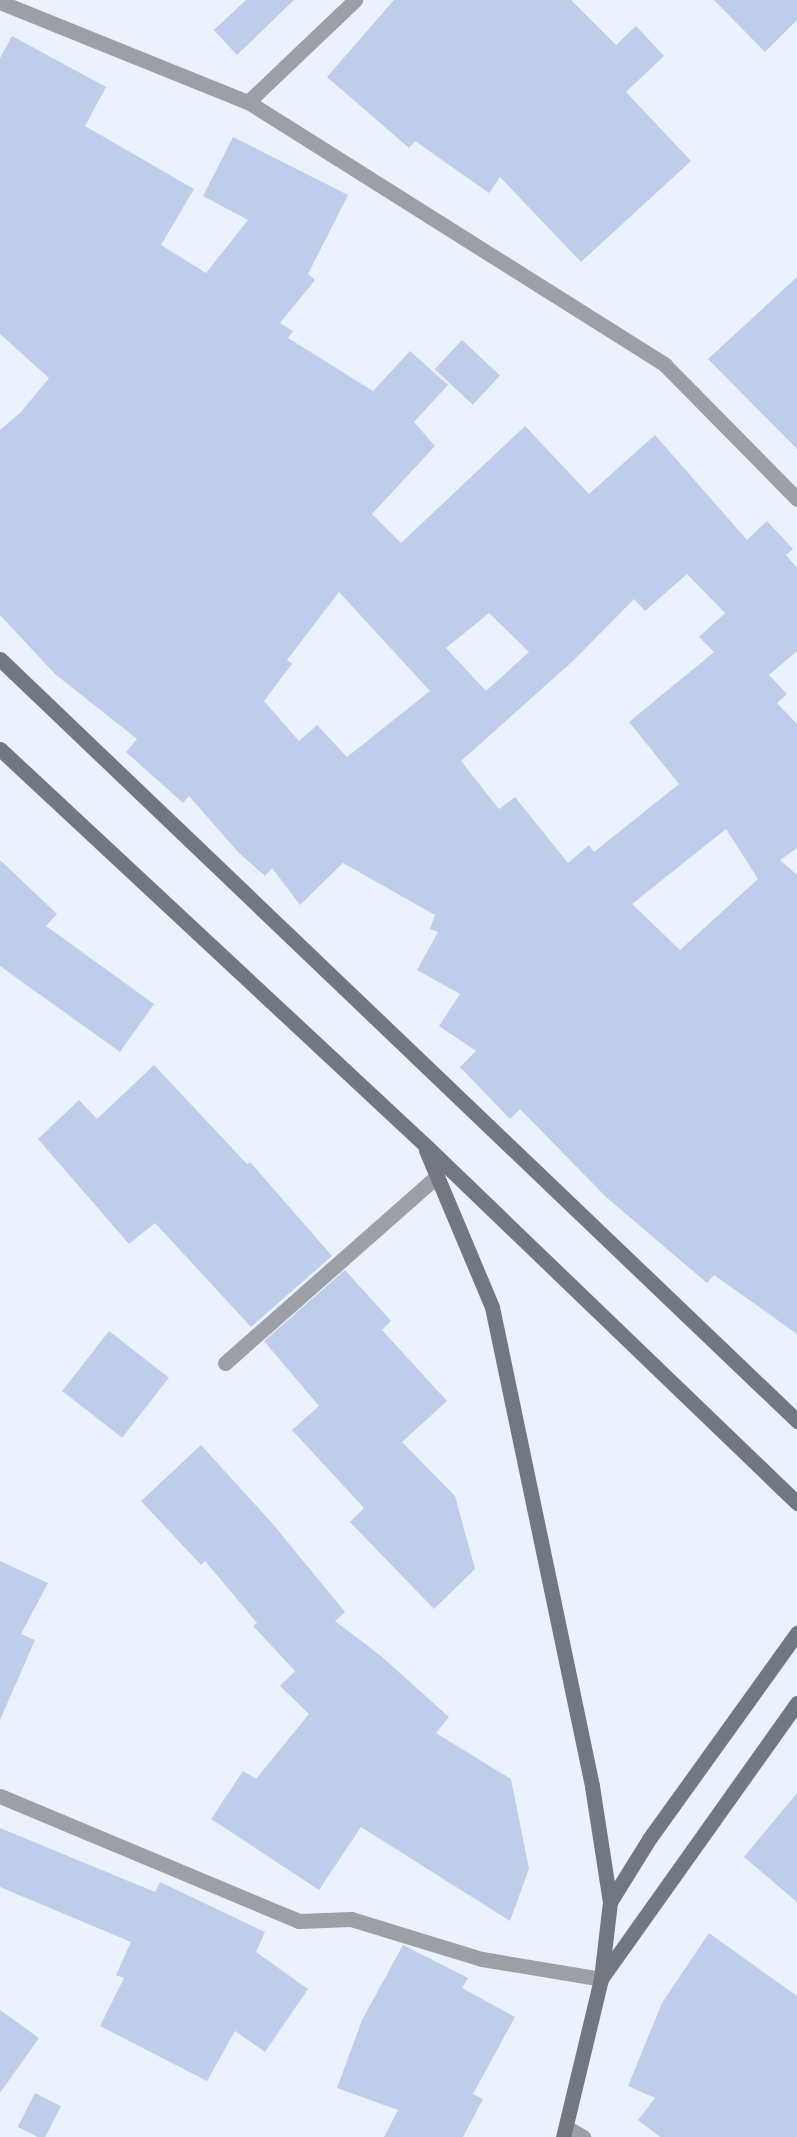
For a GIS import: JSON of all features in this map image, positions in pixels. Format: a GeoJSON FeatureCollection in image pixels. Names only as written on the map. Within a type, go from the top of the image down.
{"type":"FeatureCollection","features":[{"type":"Feature","properties":{"kind":"main road"},"geometry":{"type":"LineString","coordinates":[[0,660],[797,1421]]}},
{"type":"Feature","properties":{"kind":"main road"},"geometry":{"type":"LineString","coordinates":[[0,749],[424,1144],[797,1503]]}},
{"type":"Feature","properties":{"kind":"main road"},"geometry":{"type":"LineString","coordinates":[[424,1144],[492,1306],[592,1786],[610,1902],[601,1979],[564,2132]]}},
{"type":"Feature","properties":{"kind":"main road"},"geometry":{"type":"LineString","coordinates":[[610,1902],[649,1839],[797,1633]]}},
{"type":"Feature","properties":{"kind":"main road"},"geometry":{"type":"LineString","coordinates":[[601,1979],[797,1703]]}},
{"type":"Feature","properties":{"kind":"street"},"geometry":{"type":"LineString","coordinates":[[248,102],[355,0]]}},
{"type":"Feature","properties":{"kind":"street"},"geometry":{"type":"LineString","coordinates":[[0,2],[248,102],[665,365],[797,499]]}},
{"type":"Feature","properties":{"kind":"street"},"geometry":{"type":"LineString","coordinates":[[225,1363],[437,1176]]}},
{"type":"Feature","properties":{"kind":"street"},"geometry":{"type":"LineString","coordinates":[[0,1796],[299,1921],[351,1920],[482,1959],[601,1979]]}},
{"type":"Feature","properties":{"kind":"street"},"geometry":{"type":"LineString","coordinates":[[564,2132],[583,2137]]}},
{"type":"Feature","properties":{"kind":"building"},"geometry":{"type":"Polygon","coordinates":[[[246,0],[294,0],[237,55],[214,30],[246,0]]]}},
{"type":"Feature","properties":{"kind":"building"},"geometry":{"type":"Polygon","coordinates":[[[394,0],[571,0],[616,45],[636,26],[664,56],[626,92],[691,161],[581,262],[500,177],[489,193],[415,141],[409,148],[327,77],[394,0]]]}},
{"type":"Feature","properties":{"kind":"building"},"geometry":{"type":"Polygon","coordinates":[[[714,0],[797,0],[797,20],[765,52],[714,0]]]}},
{"type":"Feature","properties":{"kind":"building"},"geometry":{"type":"Polygon","coordinates":[[[12,36],[106,87],[85,126],[194,189],[161,245],[206,273],[248,220],[203,196],[233,137],[348,195],[308,274],[315,280],[280,323],[293,331],[288,338],[373,391],[410,351],[448,385],[414,422],[435,446],[372,514],[401,543],[525,426],[589,494],[655,435],[747,540],[767,521],[793,549],[786,555],[797,568],[797,651],[769,675],[787,694],[777,703],[797,724],[797,848],[780,860],[797,875],[797,1334],[714,1275],[707,1283],[606,1197],[520,1109],[510,1119],[460,1067],[476,1051],[439,1026],[460,994],[417,970],[438,932],[430,929],[435,915],[343,863],[300,905],[272,868],[265,876],[238,852],[189,796],[183,803],[126,752],[137,739],[55,674],[0,615],[0,430],[21,412],[49,378],[0,334],[0,58],[12,36]],[[687,574],[645,611],[634,599],[574,660],[461,761],[499,809],[515,797],[568,863],[589,845],[594,852],[679,784],[629,722],[714,652],[699,637],[725,613],[687,574]],[[339,592],[287,660],[292,664],[264,701],[299,741],[317,725],[347,757],[430,691],[339,592]],[[489,613],[446,648],[486,691],[529,652],[489,613]],[[726,829],[632,904],[680,950],[758,879],[726,829]]]}},
{"type":"Feature","properties":{"kind":"building"},"geometry":{"type":"Polygon","coordinates":[[[797,277],[797,449],[708,359],[797,277]]]}},
{"type":"Feature","properties":{"kind":"building"},"geometry":{"type":"Polygon","coordinates":[[[462,340],[500,375],[473,405],[435,369],[462,340]]]}},
{"type":"Feature","properties":{"kind":"building"},"geometry":{"type":"Polygon","coordinates":[[[0,860],[57,914],[46,926],[154,1004],[120,1052],[0,966],[0,860]]]}},
{"type":"Feature","properties":{"kind":"building"},"geometry":{"type":"Polygon","coordinates":[[[154,1065],[247,1164],[250,1162],[332,1256],[251,1327],[155,1223],[129,1244],[38,1139],[79,1100],[97,1119],[154,1065]]]}},
{"type":"Feature","properties":{"kind":"building"},"geometry":{"type":"Polygon","coordinates":[[[345,1270],[391,1321],[382,1330],[447,1401],[402,1442],[455,1496],[475,1569],[434,1609],[350,1522],[364,1508],[292,1430],[319,1406],[264,1341],[345,1270]]]}},
{"type":"Feature","properties":{"kind":"building"},"geometry":{"type":"Polygon","coordinates":[[[109,1331],[169,1378],[122,1438],[62,1391],[109,1331]]]}},
{"type":"Feature","properties":{"kind":"building"},"geometry":{"type":"Polygon","coordinates":[[[201,1445],[272,1523],[345,1612],[335,1621],[381,1656],[449,1717],[436,1733],[511,1779],[529,1869],[510,1921],[361,1827],[319,1890],[211,1819],[243,1771],[256,1779],[309,1714],[280,1686],[295,1671],[253,1626],[257,1623],[205,1561],[201,1565],[141,1501],[201,1445]]]}},
{"type":"Feature","properties":{"kind":"building"},"geometry":{"type":"Polygon","coordinates":[[[0,1561],[48,1583],[21,1634],[35,1640],[0,1720],[0,1561]]]}},
{"type":"Feature","properties":{"kind":"building"},"geometry":{"type":"Polygon","coordinates":[[[797,1793],[797,1902],[744,1857],[797,1793]]]}},
{"type":"Feature","properties":{"kind":"building"},"geometry":{"type":"Polygon","coordinates":[[[0,1828],[155,1892],[160,1882],[265,1932],[256,1952],[308,1989],[265,2052],[235,2031],[207,2081],[100,2026],[124,1978],[116,1975],[131,1942],[0,1887],[0,1828]]]}},
{"type":"Feature","properties":{"kind":"building"},"geometry":{"type":"Polygon","coordinates":[[[709,1933],[797,1996],[797,2137],[660,2137],[638,2120],[655,2098],[628,2086],[662,2003],[709,1933]]]}},
{"type":"Feature","properties":{"kind":"building"},"geometry":{"type":"Polygon","coordinates":[[[403,1945],[468,1978],[462,1988],[515,2017],[473,2094],[483,2099],[463,2137],[384,2137],[398,2110],[337,2088],[362,2020],[403,1945]]]}},
{"type":"Feature","properties":{"kind":"building"},"geometry":{"type":"Polygon","coordinates":[[[0,2010],[39,2038],[0,2093],[0,2010]]]}},
{"type":"Feature","properties":{"kind":"building"},"geometry":{"type":"Polygon","coordinates":[[[35,2093],[61,2106],[45,2137],[38,2137],[18,2127],[35,2093]]]}}]}
